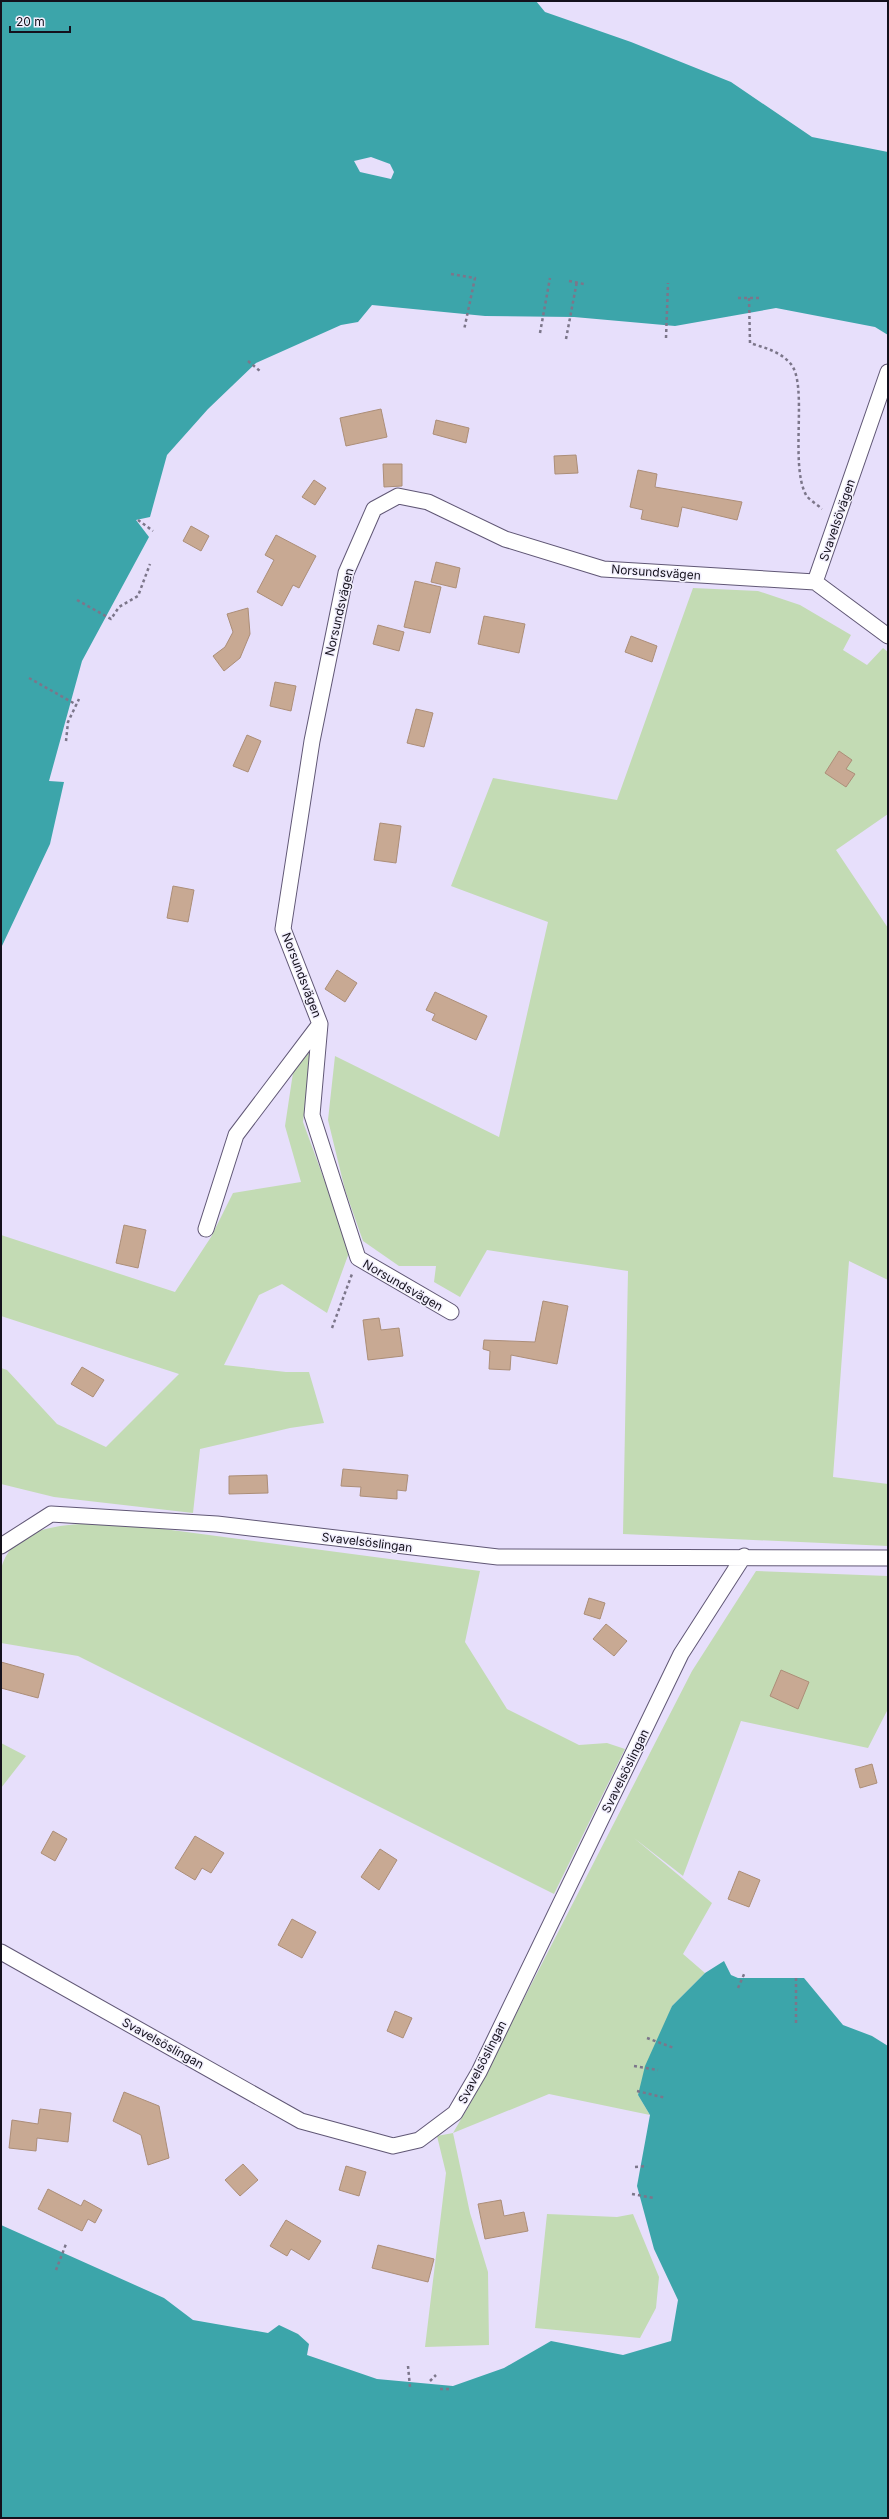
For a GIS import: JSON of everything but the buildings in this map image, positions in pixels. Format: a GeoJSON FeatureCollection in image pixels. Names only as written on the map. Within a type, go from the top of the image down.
{"type":"FeatureCollection","features":[{"type":"Feature","properties":{"kind":"street","name":"Svavelsövägen"},"geometry":{"type":"LineString","coordinates":[[815,582],[888,374]]}},
{"type":"Feature","properties":{"kind":"street","name":"Norsundsvägen"},"geometry":{"type":"LineString","coordinates":[[451,1312],[358,1258],[312,1115],[320,1024],[283,929],[312,741],[346,572],[374,509],[398,496],[428,502],[505,539],[603,569],[815,582]]}},
{"type":"Feature","properties":{"kind":"street"},"geometry":{"type":"LineString","coordinates":[[815,582],[888,636]]}},
{"type":"Feature","properties":{"kind":"street","name":"Norsundsvägen"},"geometry":{"type":"LineString","coordinates":[[206,1229],[236,1135],[320,1024]]}},
{"type":"Feature","properties":{"kind":"street","name":"Svavelsöslingan"},"geometry":{"type":"LineString","coordinates":[[1,1546],[51,1514],[217,1524],[498,1557],[744,1556],[888,1558]]}},
{"type":"Feature","properties":{"kind":"street","name":"Svavelsöslingan"},"geometry":{"type":"LineString","coordinates":[[1,1952],[301,2121],[393,2146],[419,2140],[455,2113],[479,2072],[681,1654],[744,1556]]}},
{"type":"Feature","properties":{"kind":"path"},"geometry":{"type":"LineString","coordinates":[[451,274],[475,278],[464,330]]}},
{"type":"Feature","properties":{"kind":"path"},"geometry":{"type":"LineString","coordinates":[[540,333],[550,278]]}},
{"type":"Feature","properties":{"kind":"path"},"geometry":{"type":"LineString","coordinates":[[569,281],[577,281],[584,284]]}},
{"type":"Feature","properties":{"kind":"path"},"geometry":{"type":"LineString","coordinates":[[566,339],[577,281]]}},
{"type":"Feature","properties":{"kind":"path"},"geometry":{"type":"LineString","coordinates":[[666,338],[668,283]]}},
{"type":"Feature","properties":{"kind":"path"},"geometry":{"type":"LineString","coordinates":[[738,298],[761,298]]}},
{"type":"Feature","properties":{"kind":"path"},"geometry":{"type":"LineString","coordinates":[[749,298],[750,344],[777,352],[792,364],[798,382],[800,473],[807,496],[821,508],[838,515]]}},
{"type":"Feature","properties":{"kind":"path"},"geometry":{"type":"LineString","coordinates":[[248,361],[260,371]]}},
{"type":"Feature","properties":{"kind":"path"},"geometry":{"type":"LineString","coordinates":[[138,520],[153,531]]}},
{"type":"Feature","properties":{"kind":"path"},"geometry":{"type":"LineString","coordinates":[[77,600],[111,618],[119,607],[138,596],[150,564]]}},
{"type":"Feature","properties":{"kind":"path"},"geometry":{"type":"LineString","coordinates":[[29,678],[77,705]]}},
{"type":"Feature","properties":{"kind":"path"},"geometry":{"type":"LineString","coordinates":[[66,741],[68,722],[79,698]]}},
{"type":"Feature","properties":{"kind":"path"},"geometry":{"type":"LineString","coordinates":[[332,1328],[358,1258]]}},
{"type":"Feature","properties":{"kind":"path"},"geometry":{"type":"LineString","coordinates":[[738,1988],[745,1972]]}},
{"type":"Feature","properties":{"kind":"path"},"geometry":{"type":"LineString","coordinates":[[796,1978],[796,2023]]}},
{"type":"Feature","properties":{"kind":"path"},"geometry":{"type":"LineString","coordinates":[[647,2038],[674,2048]]}},
{"type":"Feature","properties":{"kind":"path"},"geometry":{"type":"LineString","coordinates":[[634,2066],[658,2070]]}},
{"type":"Feature","properties":{"kind":"path"},"geometry":{"type":"LineString","coordinates":[[637,2091],[666,2098]]}},
{"type":"Feature","properties":{"kind":"path"},"geometry":{"type":"LineString","coordinates":[[635,2167],[647,2166]]}},
{"type":"Feature","properties":{"kind":"path"},"geometry":{"type":"LineString","coordinates":[[632,2194],[654,2198]]}},
{"type":"Feature","properties":{"kind":"path"},"geometry":{"type":"LineString","coordinates":[[56,2270],[66,2244]]}},
{"type":"Feature","properties":{"kind":"path"},"geometry":{"type":"LineString","coordinates":[[408,2366],[410,2387]]}},
{"type":"Feature","properties":{"kind":"path"},"geometry":{"type":"LineString","coordinates":[[430,2381],[436,2376]]}},
{"type":"Feature","properties":{"kind":"path"},"geometry":{"type":"LineString","coordinates":[[440,2390],[449,2389]]}},
{"type":"Feature","properties":{"kind":"shaded area"},"geometry":{"type":"Polygon","coordinates":[[[1,1],[536,1],[545,12],[631,42],[731,82],[812,137],[888,152],[888,335],[875,327],[776,308],[675,326],[574,317],[485,316],[372,305],[358,322],[341,325],[256,363],[208,409],[167,455],[150,517],[136,520],[149,537],[82,661],[49,781],[64,782],[50,844],[1,948],[1,1]],[[371,157],[354,161],[360,172],[391,179],[394,172],[390,164],[371,157]]]}},
{"type":"Feature","properties":{"kind":"shaded area"},"geometry":{"type":"Polygon","coordinates":[[[693,588],[758,591],[800,605],[851,635],[843,650],[867,665],[883,648],[888,652],[888,814],[836,850],[888,928],[888,1280],[849,1261],[833,1477],[888,1484],[888,1546],[623,1534],[628,1271],[487,1250],[460,1297],[434,1282],[436,1266],[399,1266],[363,1241],[345,1190],[328,1120],[335,1056],[499,1137],[548,922],[451,886],[493,778],[617,800],[693,588]]]}},
{"type":"Feature","properties":{"kind":"shaded area"},"geometry":{"type":"Polygon","coordinates":[[[311,1051],[303,1122],[350,1250],[327,1313],[282,1284],[259,1295],[224,1365],[286,1372],[309,1372],[324,1423],[290,1428],[200,1449],[193,1513],[54,1497],[1,1484],[1,1368],[7,1370],[57,1424],[106,1447],[179,1374],[1,1316],[1,1235],[175,1292],[211,1237],[233,1193],[301,1182],[285,1126],[294,1066],[311,1051]]]}},
{"type":"Feature","properties":{"kind":"shaded area"},"geometry":{"type":"Polygon","coordinates":[[[111,1522],[480,1571],[465,1642],[507,1709],[579,1745],[607,1743],[625,1749],[554,1894],[78,1656],[1,1643],[1,1569],[8,1554],[18,1542],[31,1534],[46,1529],[79,1524],[111,1522]]]}},
{"type":"Feature","properties":{"kind":"shaded area"},"geometry":{"type":"Polygon","coordinates":[[[756,1571],[888,1576],[888,1709],[868,1748],[741,1721],[683,1876],[634,1838],[712,1903],[683,1954],[705,1973],[672,2006],[638,2095],[650,2115],[549,2094],[453,2133],[471,2102],[692,1671],[756,1571]]]}},
{"type":"Feature","properties":{"kind":"shaded area"},"geometry":{"type":"Polygon","coordinates":[[[1,1743],[26,1756],[1,1788],[1,1743]]]}},
{"type":"Feature","properties":{"kind":"shaded area"},"geometry":{"type":"Polygon","coordinates":[[[724,1961],[731,1975],[738,1978],[804,1978],[843,2025],[872,2036],[888,2046],[888,2518],[1,2518],[1,2225],[164,2298],[193,2320],[268,2333],[279,2325],[298,2334],[309,2344],[307,2355],[377,2379],[453,2386],[504,2368],[551,2341],[623,2355],[671,2341],[678,2300],[654,2249],[637,2186],[650,2115],[638,2095],[645,2066],[672,2006],[705,1973],[724,1961]]]}},
{"type":"Feature","properties":{"kind":"shaded area"},"geometry":{"type":"Polygon","coordinates":[[[453,2133],[470,2213],[488,2272],[489,2345],[425,2347],[446,2173],[437,2136],[453,2133]]]}},
{"type":"Feature","properties":{"kind":"shaded area"},"geometry":{"type":"Polygon","coordinates":[[[547,2214],[617,2217],[633,2214],[659,2277],[656,2308],[640,2338],[535,2328],[547,2214]]]}}]}
